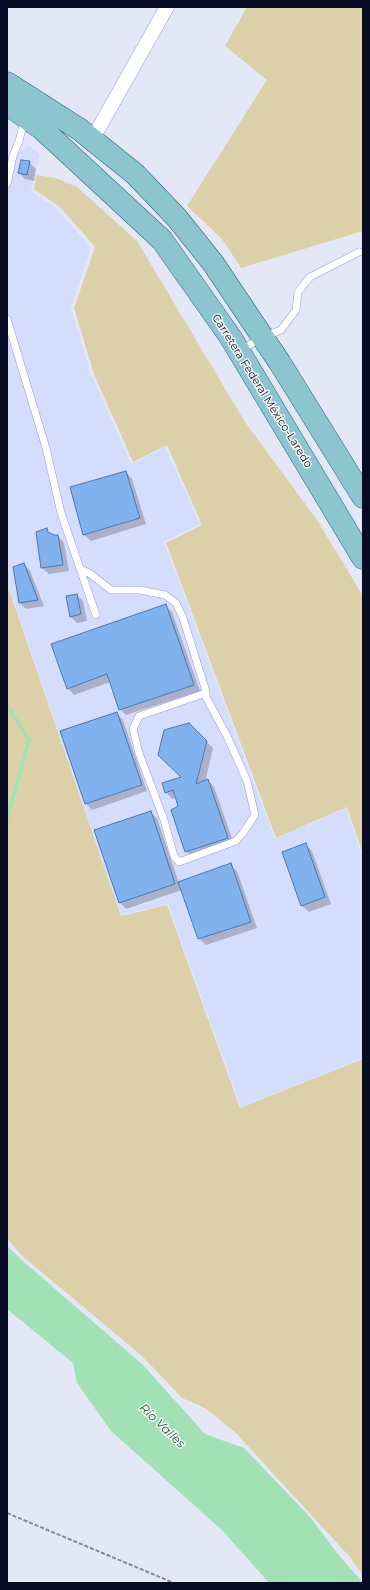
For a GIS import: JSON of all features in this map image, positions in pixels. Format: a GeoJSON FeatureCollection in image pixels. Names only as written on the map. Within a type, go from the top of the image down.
{"type":"FeatureCollection","features":[{"type":"Feature","properties":{"kind":"main road"},"geometry":{"type":"LineString","coordinates":[[7,68],[41,92],[85,135]]}},
{"type":"Feature","properties":{"kind":"main road"},"geometry":{"type":"LineString","coordinates":[[7,84],[85,135],[135,174],[177,218],[213,263],[263,337],[363,497]]}},
{"type":"Feature","properties":{"kind":"main road","name":"Carretera Federal México-Laredo"},"geometry":{"type":"LineString","coordinates":[[7,104],[42,129],[66,150],[162,240],[239,351],[363,558]]}},
{"type":"Feature","properties":{"kind":"main road"},"geometry":{"type":"LineString","coordinates":[[15,121],[66,150]]}},
{"type":"Feature","properties":{"kind":"street"},"geometry":{"type":"LineString","coordinates":[[85,135],[167,7]]}},
{"type":"Feature","properties":{"kind":"lane"},"geometry":{"type":"LineString","coordinates":[[7,184],[13,156],[19,141],[15,121]]}},
{"type":"Feature","properties":{"kind":"lane"},"geometry":{"type":"LineString","coordinates":[[239,351],[263,337],[281,330],[296,310],[298,292],[310,277],[359,252]]}},
{"type":"Feature","properties":{"kind":"lane"},"geometry":{"type":"LineString","coordinates":[[7,319],[46,448],[61,513],[96,615]]}},
{"type":"Feature","properties":{"kind":"lane"},"geometry":{"type":"LineString","coordinates":[[80,569],[89,573],[112,590],[140,590],[166,595],[176,603],[183,618],[205,688],[206,694],[206,697],[228,738],[247,781],[255,815],[236,841],[179,862],[174,856],[164,820],[139,753],[133,729],[139,716],[206,694]]}},
{"type":"Feature","properties":{"kind":"path"},"geometry":{"type":"LineString","coordinates":[[7,1513],[174,1583]]}},
{"type":"Feature","properties":{"kind":"shaded area"},"geometry":{"type":"Polygon","coordinates":[[[247,7],[363,7],[363,231],[241,268],[222,239],[187,206],[267,80],[225,46],[247,7]]]}},
{"type":"Feature","properties":{"kind":"shaded area"},"geometry":{"type":"Polygon","coordinates":[[[29,146],[40,154],[31,191],[58,210],[91,248],[71,308],[91,374],[131,464],[165,447],[200,524],[164,542],[275,839],[346,808],[363,859],[363,1058],[241,1107],[168,904],[121,915],[7,582],[7,155],[13,156],[29,146]]]}},
{"type":"Feature","properties":{"kind":"shaded area"},"geometry":{"type":"Polygon","coordinates":[[[36,175],[56,178],[77,187],[137,241],[245,422],[317,520],[363,596],[363,854],[347,807],[276,838],[166,543],[202,525],[167,445],[133,462],[94,374],[74,308],[95,247],[61,208],[34,189],[36,175]]]}},
{"type":"Feature","properties":{"kind":"shaded area"},"geometry":{"type":"Polygon","coordinates":[[[7,584],[121,916],[167,905],[240,1108],[363,1059],[363,1575],[349,1556],[235,1432],[205,1408],[182,1398],[142,1356],[20,1254],[7,1238],[7,584]]]}},
{"type":"Feature","properties":{"kind":"water","name":"Río Valles"},"geometry":{"type":"Polygon","coordinates":[[[7,1246],[143,1365],[205,1434],[244,1448],[310,1517],[337,1553],[363,1583],[269,1583],[223,1531],[111,1431],[77,1383],[73,1363],[7,1309],[7,1246]]]}},
{"type":"Feature","properties":{"kind":"building"},"geometry":{"type":"Polygon","coordinates":[[[21,160],[30,161],[27,175],[18,173],[21,160]]]}},
{"type":"Feature","properties":{"kind":"building"},"geometry":{"type":"Polygon","coordinates":[[[126,471],[140,518],[83,535],[70,487],[126,471]]]}},
{"type":"Feature","properties":{"kind":"building"},"geometry":{"type":"Polygon","coordinates":[[[47,528],[48,532],[58,535],[63,565],[41,568],[36,532],[47,528]]]}},
{"type":"Feature","properties":{"kind":"building"},"geometry":{"type":"Polygon","coordinates":[[[24,563],[38,600],[19,603],[13,567],[24,563]]]}},
{"type":"Feature","properties":{"kind":"building"},"geometry":{"type":"Polygon","coordinates":[[[77,594],[81,614],[70,617],[66,596],[77,594]]]}},
{"type":"Feature","properties":{"kind":"building"},"geometry":{"type":"Polygon","coordinates":[[[166,604],[194,685],[119,710],[107,674],[67,689],[51,644],[166,604]]]}},
{"type":"Feature","properties":{"kind":"building"},"geometry":{"type":"Polygon","coordinates":[[[117,712],[142,785],[85,804],[60,731],[117,712]]]}},
{"type":"Feature","properties":{"kind":"building"},"geometry":{"type":"Polygon","coordinates":[[[189,723],[207,741],[196,784],[208,779],[228,838],[185,852],[171,810],[178,806],[173,790],[165,793],[162,783],[181,777],[158,755],[164,730],[189,723]]]}},
{"type":"Feature","properties":{"kind":"building"},"geometry":{"type":"Polygon","coordinates":[[[151,811],[175,884],[119,903],[94,830],[151,811]]]}},
{"type":"Feature","properties":{"kind":"building"},"geometry":{"type":"Polygon","coordinates":[[[306,843],[325,897],[301,906],[282,852],[306,843]]]}},
{"type":"Feature","properties":{"kind":"building"},"geometry":{"type":"Polygon","coordinates":[[[231,863],[251,922],[198,939],[178,882],[231,863]]]}},
{"type":"Feature","properties":{"kind":"waterway"},"geometry":{"type":"LineString","coordinates":[[7,705],[29,740],[7,819]]}}]}
